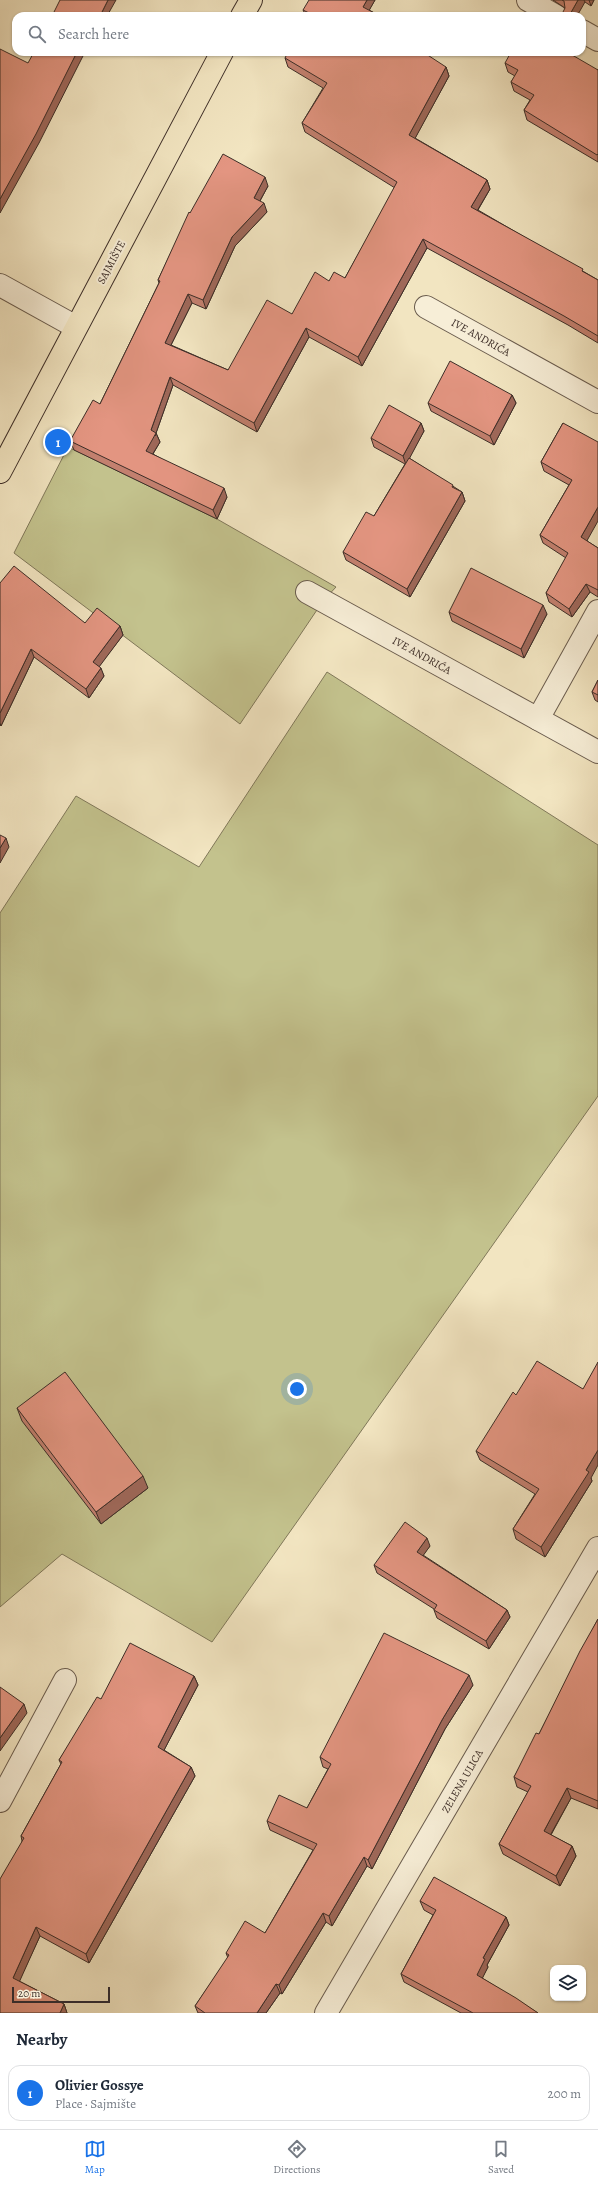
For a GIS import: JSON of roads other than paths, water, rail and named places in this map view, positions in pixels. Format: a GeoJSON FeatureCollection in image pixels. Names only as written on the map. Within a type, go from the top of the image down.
{"type":"FeatureCollection","features":[{"type":"Feature","properties":{"kind":"main road"},"geometry":{"type":"LineString","coordinates":[[244,12],[251,0]]}},
{"type":"Feature","properties":{"kind":"main road","name":"SAJMIŠTE"},"geometry":{"type":"LineString","coordinates":[[0,472],[220,56]]}},
{"type":"Feature","properties":{"kind":"street"},"geometry":{"type":"LineString","coordinates":[[528,0],[549,12]]}},
{"type":"Feature","properties":{"kind":"street"},"geometry":{"type":"LineString","coordinates":[[586,33],[598,40]]}},
{"type":"Feature","properties":{"kind":"street"},"geometry":{"type":"LineString","coordinates":[[0,285],[76,327]]}},
{"type":"Feature","properties":{"kind":"street","name":"IVE ANDRIĆA"},"geometry":{"type":"LineString","coordinates":[[426,307],[598,402]]}},
{"type":"Feature","properties":{"kind":"street","name":"IVE ANDRIĆA"},"geometry":{"type":"LineString","coordinates":[[307,592],[598,752]]}},
{"type":"Feature","properties":{"kind":"street"},"geometry":{"type":"LineString","coordinates":[[538,719],[598,611]]}},
{"type":"Feature","properties":{"kind":"street","name":"ZELENA ULICA"},"geometry":{"type":"LineString","coordinates":[[326,2013],[598,1548]]}},
{"type":"Feature","properties":{"kind":"street"},"geometry":{"type":"LineString","coordinates":[[0,1801],[65,1680]]}},
{"type":"Feature","properties":{"kind":"place","name":"Olivier Gossye"},"geometry":{"type":"Point","coordinates":[58,442]}}]}
